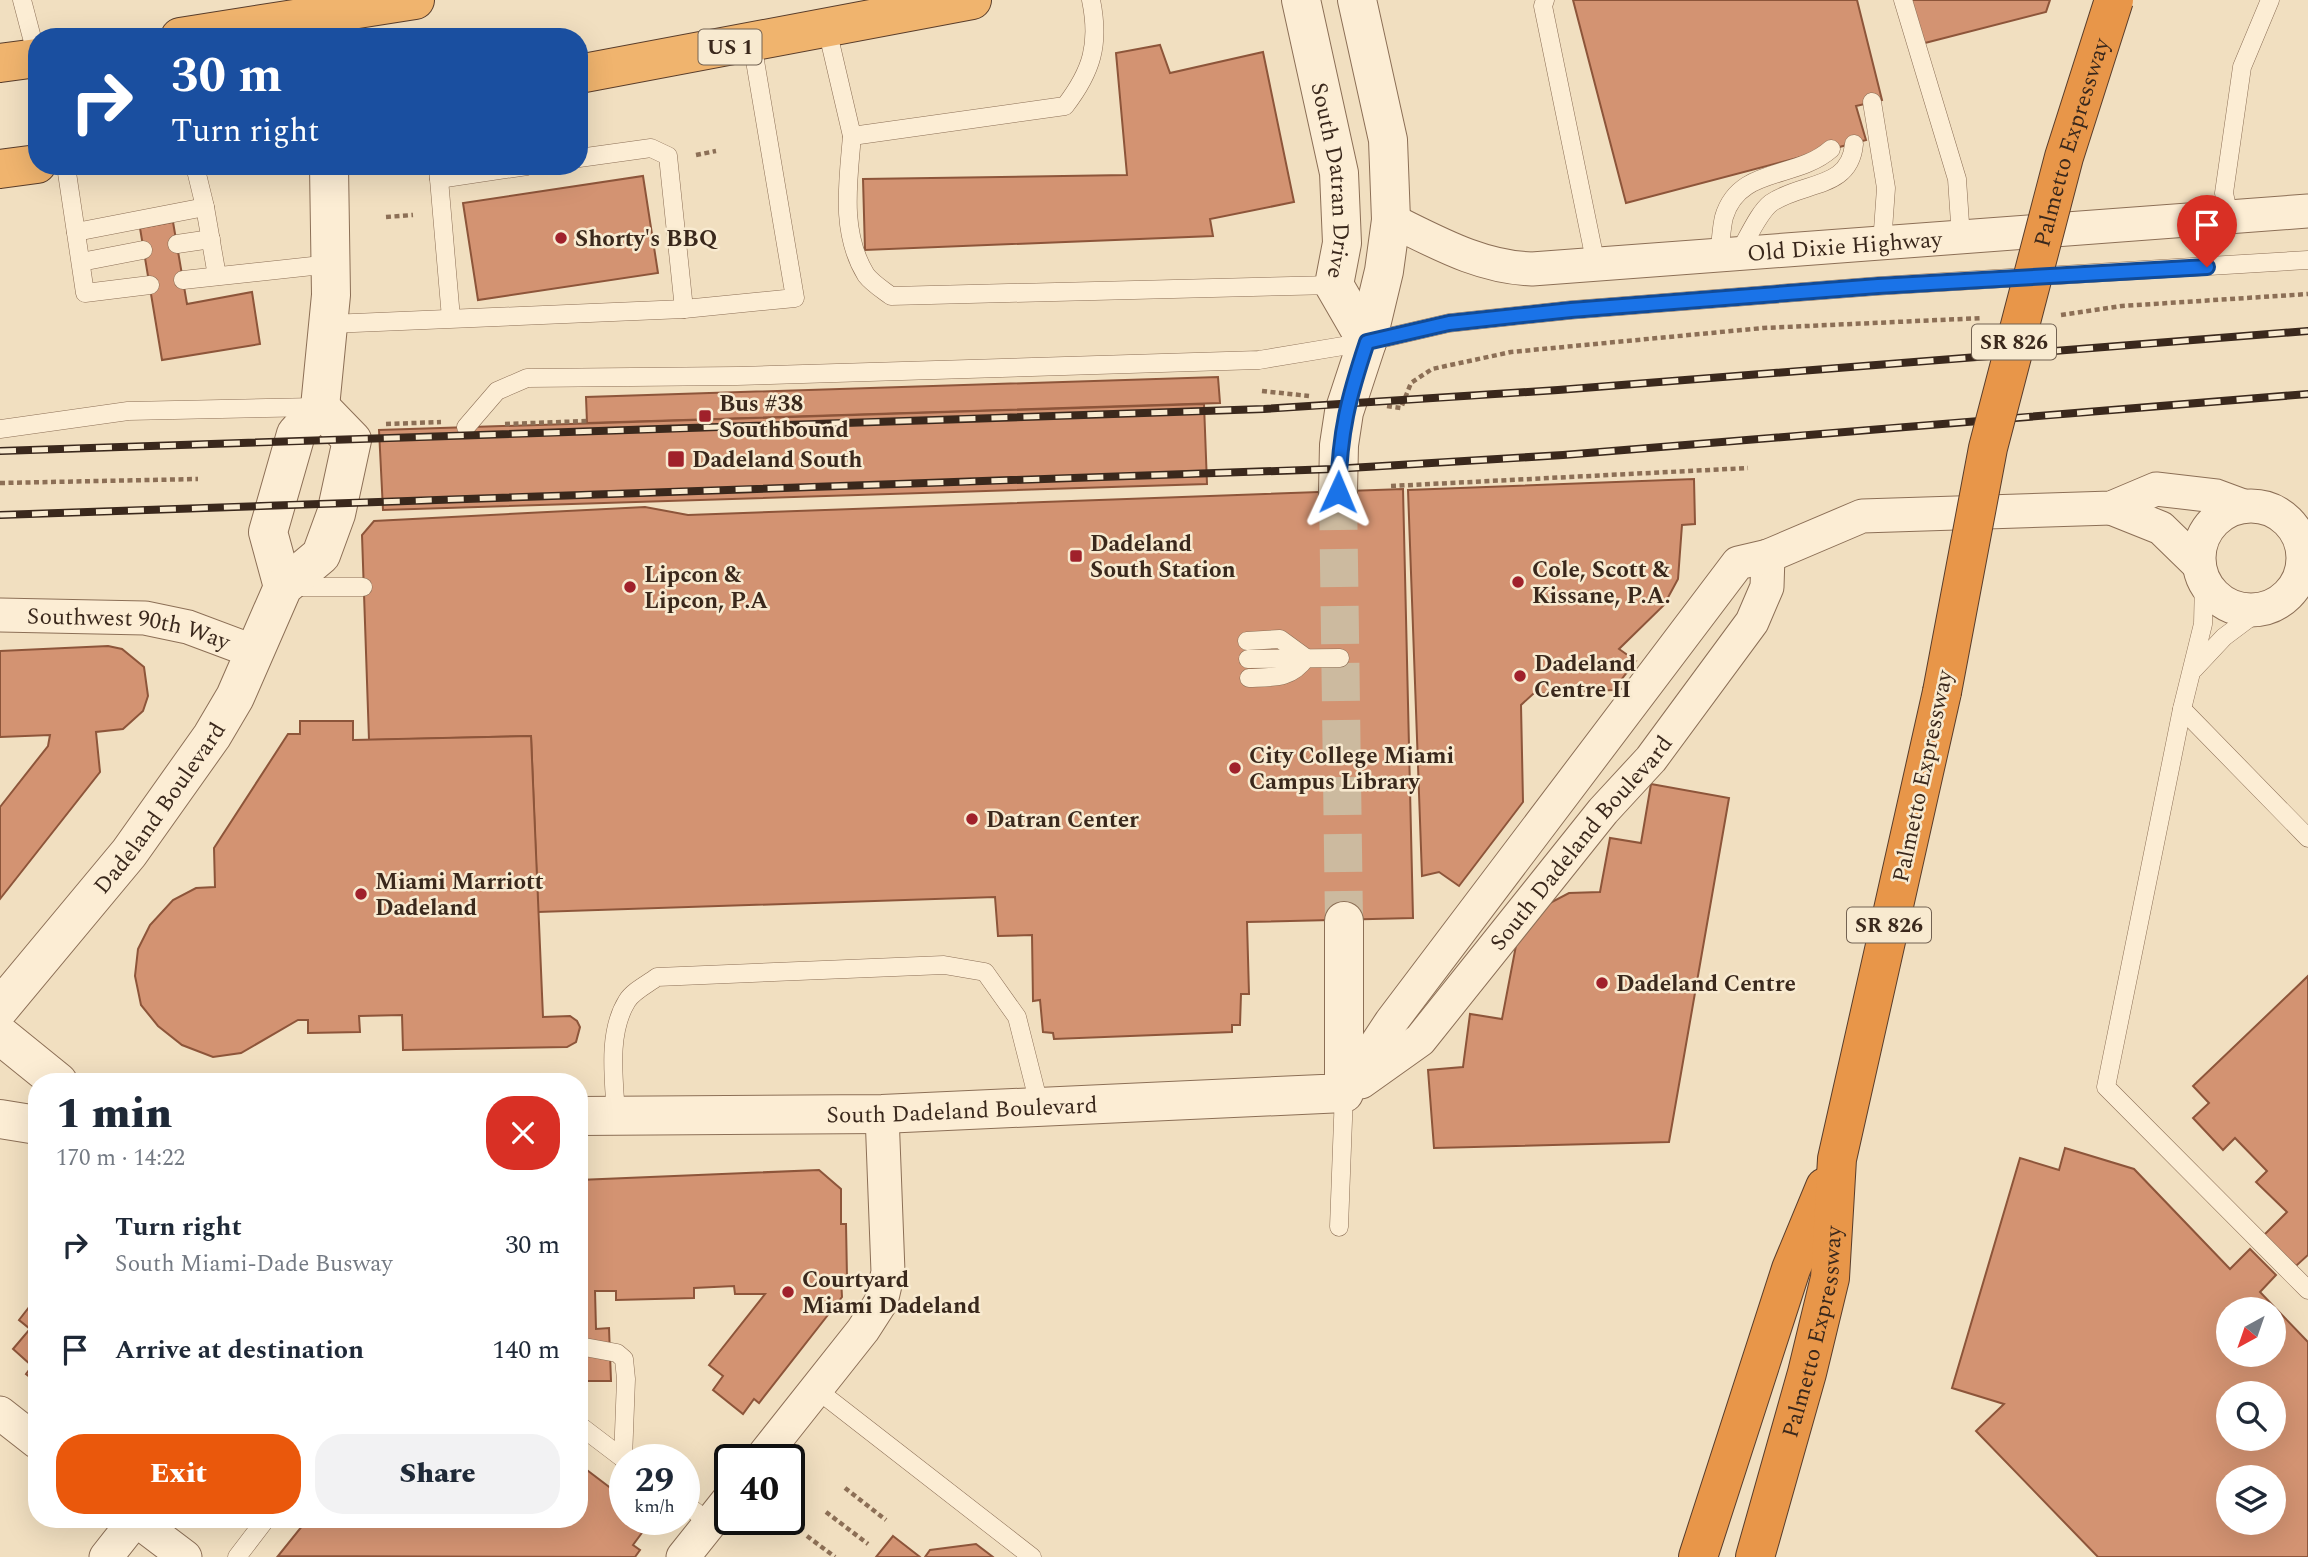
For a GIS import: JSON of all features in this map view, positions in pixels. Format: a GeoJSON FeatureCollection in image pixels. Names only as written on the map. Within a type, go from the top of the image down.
{"type":"FeatureCollection","features":[{"type":"Feature","properties":{"kind":"highway"},"geometry":{"type":"LineString","coordinates":[[244,28],[415,0]]}},
{"type":"Feature","properties":{"kind":"highway","name":"US 1"},"geometry":{"type":"LineString","coordinates":[[588,72],[972,0]]}},
{"type":"Feature","properties":{"kind":"highway","name":"Palmetto Expressway"},"geometry":{"type":"LineString","coordinates":[[1755,1557],[1807,1373],[1830,1278],[1837,1159],[1942,692],[1994,422],[2064,157],[2114,0]]}},
{"type":"Feature","properties":{"kind":"highway"},"geometry":{"type":"LineString","coordinates":[[0,63],[28,59]]}},
{"type":"Feature","properties":{"kind":"highway"},"geometry":{"type":"LineString","coordinates":[[0,169],[28,165]]}},
{"type":"Feature","properties":{"kind":"highway"},"geometry":{"type":"LineString","coordinates":[[1698,1557],[1791,1269],[1837,1159]]}},
{"type":"Feature","properties":{"kind":"street","name":"South Datran Drive"},"geometry":{"type":"LineString","coordinates":[[1301,0],[1339,173],[1342,243],[1335,285],[1367,342]]}},
{"type":"Feature","properties":{"kind":"street","name":"South Datran Drive"},"geometry":{"type":"LineString","coordinates":[[1357,0],[1388,140],[1391,220],[1384,271],[1367,342]]}},
{"type":"Feature","properties":{"kind":"street"},"geometry":{"type":"LineString","coordinates":[[283,587],[268,532],[296,434],[320,407],[330,324],[329,175]]}},
{"type":"Feature","properties":{"kind":"street","name":"Old Dixie Highway"},"geometry":{"type":"LineString","coordinates":[[1391,220],[1477,261],[1506,268],[1596,265],[1961,238],[2227,205],[2308,211]]}},
{"type":"Feature","properties":{"kind":"street"},"geometry":{"type":"LineString","coordinates":[[1338,492],[1339,445],[1344,412],[1367,342]]}},
{"type":"Feature","properties":{"kind":"street","name":"Dadeland Boulevard"},"geometry":{"type":"LineString","coordinates":[[0,1009],[96,895],[170,799],[224,716],[283,587],[321,555],[336,514],[352,440],[320,407]]}},
{"type":"Feature","properties":{"kind":"street","name":"South Dadeland Boulevard"},"geometry":{"type":"LineString","coordinates":[[1344,1093],[1391,1023],[1738,563],[1768,556],[1862,516],[2111,508],[2156,489],[2216,496],[2243,506],[2293,514],[2292,526],[2301,541],[2304,572],[2291,592],[2277,604],[2260,610],[2242,610],[2213,595],[2201,573],[2161,528],[2111,508]]}},
{"type":"Feature","properties":{"kind":"street"},"geometry":{"type":"LineString","coordinates":[[2201,573],[2204,533],[2228,511],[2243,506]]}},
{"type":"Feature","properties":{"kind":"street","name":"South Dadeland Boulevard"},"geometry":{"type":"LineString","coordinates":[[598,1115],[882,1114],[1344,1093],[1420,1040],[1603,811],[1651,759],[1752,622],[1767,587],[1768,556]]}},
{"type":"Feature","properties":{"kind":"street","name":"Southwest 90th Way"},"geometry":{"type":"LineString","coordinates":[[0,615],[145,618],[188,627],[255,652]]}},
{"type":"Feature","properties":{"kind":"street"},"geometry":{"type":"LineString","coordinates":[[1613,731],[1651,759]]}},
{"type":"Feature","properties":{"kind":"street"},"geometry":{"type":"LineString","coordinates":[[1344,920],[1344,1093]]}},
{"type":"Feature","properties":{"kind":"street"},"geometry":{"type":"LineString","coordinates":[[0,1035],[47,1073]]}},
{"type":"Feature","properties":{"kind":"street"},"geometry":{"type":"LineString","coordinates":[[773,1444],[874,1316],[886,1287],[886,1166],[882,1114]]}},
{"type":"Feature","properties":{"kind":"street"},"geometry":{"type":"LineString","coordinates":[[0,1119],[28,1124]]}},
{"type":"Feature","properties":{"kind":"street"},"geometry":{"type":"LineString","coordinates":[[0,1413],[28,1435]]}},
{"type":"Feature","properties":{"kind":"street"},"geometry":{"type":"LineString","coordinates":[[683,1557],[708,1508]]}},
{"type":"Feature","properties":{"kind":"street"},"geometry":{"type":"LineString","coordinates":[[106,1557],[128,1528]]}},
{"type":"Feature","properties":{"kind":"street"},"geometry":{"type":"LineString","coordinates":[[147,1528],[185,1557]]}},
{"type":"Feature","properties":{"kind":"lane"},"geometry":{"type":"LineString","coordinates":[[22,0],[29,28]]}},
{"type":"Feature","properties":{"kind":"lane"},"geometry":{"type":"LineString","coordinates":[[852,136],[1065,106],[1084,82],[1093,53],[1095,20],[1091,0]]}},
{"type":"Feature","properties":{"kind":"lane"},"geometry":{"type":"LineString","coordinates":[[1545,0],[1543,6],[1596,265]]}},
{"type":"Feature","properties":{"kind":"lane"},"geometry":{"type":"LineString","coordinates":[[1903,0],[1957,178],[1961,238]]}},
{"type":"Feature","properties":{"kind":"lane"},"geometry":{"type":"LineString","coordinates":[[2227,205],[2242,67],[2270,0]]}},
{"type":"Feature","properties":{"kind":"lane"},"geometry":{"type":"LineString","coordinates":[[827,29],[852,136],[847,199],[850,236],[867,276],[891,296],[1335,285]]}},
{"type":"Feature","properties":{"kind":"lane"},"geometry":{"type":"LineString","coordinates":[[330,324],[684,309],[795,298],[752,43]]}},
{"type":"Feature","properties":{"kind":"lane"},"geometry":{"type":"LineString","coordinates":[[1872,102],[1886,188],[1882,244]]}},
{"type":"Feature","properties":{"kind":"lane"},"geometry":{"type":"LineString","coordinates":[[1728,255],[1770,204],[1840,176],[1852,162],[1854,144]]}},
{"type":"Feature","properties":{"kind":"lane"},"geometry":{"type":"LineString","coordinates":[[588,157],[651,148],[668,156],[684,309]]}},
{"type":"Feature","properties":{"kind":"lane"},"geometry":{"type":"LineString","coordinates":[[1728,255],[1724,218],[1732,198],[1747,184],[1806,167],[1831,149]]}},
{"type":"Feature","properties":{"kind":"lane"},"geometry":{"type":"LineString","coordinates":[[67,175],[85,293],[149,285]]}},
{"type":"Feature","properties":{"kind":"lane"},"geometry":{"type":"LineString","coordinates":[[197,175],[218,276]]}},
{"type":"Feature","properties":{"kind":"lane"},"geometry":{"type":"LineString","coordinates":[[439,175],[451,318]]}},
{"type":"Feature","properties":{"kind":"lane"},"geometry":{"type":"LineString","coordinates":[[76,232],[205,207]]}},
{"type":"Feature","properties":{"kind":"lane"},"geometry":{"type":"LineString","coordinates":[[177,244],[211,239]]}},
{"type":"Feature","properties":{"kind":"lane"},"geometry":{"type":"LineString","coordinates":[[81,262],[143,250]]}},
{"type":"Feature","properties":{"kind":"lane"},"geometry":{"type":"LineString","coordinates":[[466,427],[497,391],[527,378],[737,376],[1259,360],[1367,342],[1449,323],[1585,309],[1878,286],[2308,260]]}},
{"type":"Feature","properties":{"kind":"lane"},"geometry":{"type":"LineString","coordinates":[[183,280],[331,264]]}},
{"type":"Feature","properties":{"kind":"lane"},"geometry":{"type":"LineString","coordinates":[[0,429],[128,411],[320,407]]}},
{"type":"Feature","properties":{"kind":"lane"},"geometry":{"type":"LineString","coordinates":[[2201,573],[2203,624],[2182,709],[2106,1087],[2308,1290]]}},
{"type":"Feature","properties":{"kind":"lane"},"geometry":{"type":"LineString","coordinates":[[283,587],[363,587]]}},
{"type":"Feature","properties":{"kind":"lane"},"geometry":{"type":"LineString","coordinates":[[2194,669],[2224,637],[2260,610]]}},
{"type":"Feature","properties":{"kind":"lane"},"geometry":{"type":"LineString","coordinates":[[1247,641],[1280,639],[1306,658]]}},
{"type":"Feature","properties":{"kind":"lane"},"geometry":{"type":"LineString","coordinates":[[1250,678],[1286,676],[1298,670],[1306,658]]}},
{"type":"Feature","properties":{"kind":"lane"},"geometry":{"type":"LineString","coordinates":[[1248,659],[1340,658]]}},
{"type":"Feature","properties":{"kind":"lane"},"geometry":{"type":"LineString","coordinates":[[2182,709],[2308,838]]}},
{"type":"Feature","properties":{"kind":"lane"},"geometry":{"type":"LineString","coordinates":[[598,1115],[613,1057],[618,1023],[628,999],[657,977],[944,965],[985,972],[1017,1017],[1040,1108]]}},
{"type":"Feature","properties":{"kind":"lane"},"geometry":{"type":"LineString","coordinates":[[1339,1227],[1344,1093]]}},
{"type":"Feature","properties":{"kind":"lane"},"geometry":{"type":"LineString","coordinates":[[588,1348],[617,1353],[624,1359],[624,1444]]}},
{"type":"Feature","properties":{"kind":"lane"},"geometry":{"type":"LineString","coordinates":[[816,1389],[881,1443],[1032,1557]]}},
{"type":"Feature","properties":{"kind":"lane"},"geometry":{"type":"LineString","coordinates":[[588,1432],[609,1448]]}},
{"type":"Feature","properties":{"kind":"lane"},"geometry":{"type":"LineString","coordinates":[[237,1557],[259,1528]]}},
{"type":"Feature","properties":{"kind":"path"},"geometry":{"type":"LineString","coordinates":[[2056,315],[2122,306],[2308,294]]}},
{"type":"Feature","properties":{"kind":"path"},"geometry":{"type":"LineString","coordinates":[[1395,407],[1401,408],[1411,383],[1432,369],[1511,352],[1763,328],[1988,317]]}},
{"type":"Feature","properties":{"kind":"path"},"geometry":{"type":"LineString","coordinates":[[496,425],[587,421]]}},
{"type":"Feature","properties":{"kind":"path"},"geometry":{"type":"LineString","coordinates":[[1391,486],[1748,468]]}},
{"type":"Feature","properties":{"kind":"path"},"geometry":{"type":"LineString","coordinates":[[0,483],[198,479]]}},
{"type":"Feature","properties":{"kind":"path"},"geometry":{"type":"LineString","coordinates":[[845,1488],[886,1520]]}},
{"type":"Feature","properties":{"kind":"path"},"geometry":{"type":"LineString","coordinates":[[826,1512],[867,1544]]}},
{"type":"Feature","properties":{"kind":"path"},"geometry":{"type":"LineString","coordinates":[[807,1536],[835,1557]]}},
{"type":"Feature","properties":{"kind":"building"},"geometry":{"type":"Polygon","coordinates":[[[1573,0],[1857,0],[1882,100],[1856,106],[1866,140],[1626,203],[1573,0]]]}},
{"type":"Feature","properties":{"kind":"building"},"geometry":{"type":"Polygon","coordinates":[[[1908,0],[2050,0],[2046,12],[1921,44],[1908,0]]]}},
{"type":"Feature","properties":{"kind":"building"},"geometry":{"type":"Polygon","coordinates":[[[1160,45],[1170,73],[1263,52],[1294,202],[1210,219],[1213,236],[865,250],[863,179],[1127,175],[1116,53],[1160,45]]]}},
{"type":"Feature","properties":{"kind":"building","name":"Shorty's BBQ"},"geometry":{"type":"Polygon","coordinates":[[[643,176],[658,273],[478,300],[463,203],[643,176]]]}},
{"type":"Feature","properties":{"kind":"building"},"geometry":{"type":"Polygon","coordinates":[[[173,222],[187,304],[252,292],[260,344],[162,360],[140,228],[173,222]]]}},
{"type":"Feature","properties":{"kind":"building"},"geometry":{"type":"Polygon","coordinates":[[[1218,377],[1220,403],[587,423],[586,397],[1218,377]]]}},
{"type":"Feature","properties":{"kind":"building"},"geometry":{"type":"Polygon","coordinates":[[[1204,404],[1207,484],[383,510],[379,430],[1204,404]]]}},
{"type":"Feature","properties":{"kind":"building","name":"Dadeland Centre II"},"geometry":{"type":"Polygon","coordinates":[[[1694,479],[1695,524],[1682,525],[1678,579],[1664,605],[1619,649],[1636,661],[1613,690],[1533,694],[1521,705],[1523,802],[1459,886],[1439,872],[1422,876],[1408,490],[1694,479]]]}},
{"type":"Feature","properties":{"kind":"building","name":"Datran Center"},"geometry":{"type":"Polygon","coordinates":[[[1403,489],[1413,918],[1247,922],[1249,994],[1241,994],[1240,1025],[1232,1025],[1232,1032],[1054,1039],[1053,1033],[1043,1032],[1040,1000],[1033,1001],[1032,935],[998,936],[995,897],[538,912],[531,736],[369,740],[362,535],[374,521],[645,507],[688,515],[1403,489]]]}},
{"type":"Feature","properties":{"kind":"building"},"geometry":{"type":"Polygon","coordinates":[[[108,646],[122,649],[144,667],[148,696],[143,711],[123,729],[96,732],[100,772],[0,899],[0,807],[48,746],[50,735],[0,737],[0,651],[108,646]]]}},
{"type":"Feature","properties":{"kind":"building","name":"Miami Marriott Dadeland"},"geometry":{"type":"Polygon","coordinates":[[[300,721],[353,721],[353,740],[531,736],[543,1017],[570,1016],[577,1021],[580,1027],[576,1042],[567,1047],[403,1050],[402,1015],[359,1016],[360,1032],[308,1033],[308,1020],[298,1020],[241,1053],[213,1057],[182,1045],[158,1026],[141,1005],[135,976],[138,949],[150,925],[173,900],[196,888],[215,887],[214,848],[288,734],[300,734],[300,721]]]}},
{"type":"Feature","properties":{"kind":"building","name":"Dadeland Centre"},"geometry":{"type":"Polygon","coordinates":[[[1651,784],[1729,798],[1669,1142],[1434,1148],[1428,1070],[1463,1067],[1470,1014],[1502,1019],[1518,935],[1546,905],[1569,893],[1600,892],[1610,838],[1641,843],[1651,784]]]}},
{"type":"Feature","properties":{"kind":"building"},"geometry":{"type":"Polygon","coordinates":[[[2308,976],[2308,1255],[2296,1266],[2264,1235],[2287,1212],[2256,1182],[2267,1171],[2235,1138],[2223,1150],[2193,1118],[2209,1103],[2193,1086],[2308,976]]]}},
{"type":"Feature","properties":{"kind":"building"},"geometry":{"type":"Polygon","coordinates":[[[2065,1148],[2134,1169],[2230,1269],[2250,1249],[2276,1275],[2260,1292],[2265,1297],[2216,1297],[2216,1367],[2286,1367],[2286,1319],[2308,1342],[2308,1557],[2098,1557],[1976,1431],[2004,1404],[1952,1388],[2020,1158],[2059,1170],[2065,1148]]]}},
{"type":"Feature","properties":{"kind":"building","name":"Courtyard Miami Dadeland"},"geometry":{"type":"Polygon","coordinates":[[[819,1170],[841,1189],[841,1224],[846,1224],[847,1278],[841,1278],[842,1297],[759,1403],[754,1399],[743,1414],[713,1390],[723,1376],[709,1365],[765,1294],[735,1294],[734,1286],[694,1288],[694,1298],[616,1300],[616,1291],[595,1291],[596,1329],[609,1328],[611,1381],[588,1381],[588,1180],[819,1170]]]}},
{"type":"Feature","properties":{"kind":"building"},"geometry":{"type":"Polygon","coordinates":[[[28,1308],[28,1327],[19,1320],[28,1308]]]}},
{"type":"Feature","properties":{"kind":"building"},"geometry":{"type":"Polygon","coordinates":[[[28,1331],[28,1362],[13,1349],[28,1331]]]}},
{"type":"Feature","properties":{"kind":"building"},"geometry":{"type":"Polygon","coordinates":[[[588,1471],[609,1487],[609,1535],[640,1535],[633,1545],[640,1550],[635,1557],[278,1556],[301,1528],[588,1528],[588,1471]]]}},
{"type":"Feature","properties":{"kind":"building"},"geometry":{"type":"Polygon","coordinates":[[[893,1536],[920,1557],[876,1557],[893,1536]]]}},
{"type":"Feature","properties":{"kind":"building"},"geometry":{"type":"Polygon","coordinates":[[[976,1544],[993,1557],[925,1557],[930,1550],[976,1544]]]}},
{"type":"Feature","properties":{"kind":"tunnel"},"geometry":{"type":"LineString","coordinates":[[1338,492],[1344,921]]}},
{"type":"Feature","properties":{"kind":"railway"},"geometry":{"type":"LineString","coordinates":[[0,451],[1264,409],[1558,390],[2308,331]]}},
{"type":"Feature","properties":{"kind":"railway"},"geometry":{"type":"LineString","coordinates":[[0,515],[1333,469],[1563,455],[2308,394]]}},
{"type":"Feature","properties":{"kind":"place","name":"Shorty's BBQ"},"geometry":{"type":"Point","coordinates":[561,238]}},
{"type":"Feature","properties":{"kind":"place","name":"Bus #38 Southbound"},"geometry":{"type":"Point","coordinates":[705,416]}},
{"type":"Feature","properties":{"kind":"place","name":"Dadeland South"},"geometry":{"type":"Point","coordinates":[676,459]}},
{"type":"Feature","properties":{"kind":"place","name":"Dadeland South Station"},"geometry":{"type":"Point","coordinates":[1076,556]}},
{"type":"Feature","properties":{"kind":"place","name":"Cole, Scott & Kissane, P.A."},"geometry":{"type":"Point","coordinates":[1518,582]}},
{"type":"Feature","properties":{"kind":"place","name":"Lipcon & Lipcon, P.A"},"geometry":{"type":"Point","coordinates":[630,587]}},
{"type":"Feature","properties":{"kind":"place","name":"Dadeland Centre II"},"geometry":{"type":"Point","coordinates":[1520,676]}},
{"type":"Feature","properties":{"kind":"place","name":"City College Miami Campus Library"},"geometry":{"type":"Point","coordinates":[1235,768]}},
{"type":"Feature","properties":{"kind":"place","name":"Datran Center"},"geometry":{"type":"Point","coordinates":[972,819]}},
{"type":"Feature","properties":{"kind":"place","name":"Miami Marriott Dadeland"},"geometry":{"type":"Point","coordinates":[361,894]}},
{"type":"Feature","properties":{"kind":"place","name":"Dadeland Centre"},"geometry":{"type":"Point","coordinates":[1602,983]}},
{"type":"Feature","properties":{"kind":"place","name":"Courtyard Miami Dadeland"},"geometry":{"type":"Point","coordinates":[788,1292]}},
{"type":"Feature","properties":{"kind":"route"},"geometry":{"type":"LineString","coordinates":[[1338,492],[1339,445],[1344,412],[1367,342],[1449,323],[1571,310],[1878,286],[2207,267]]}}]}
